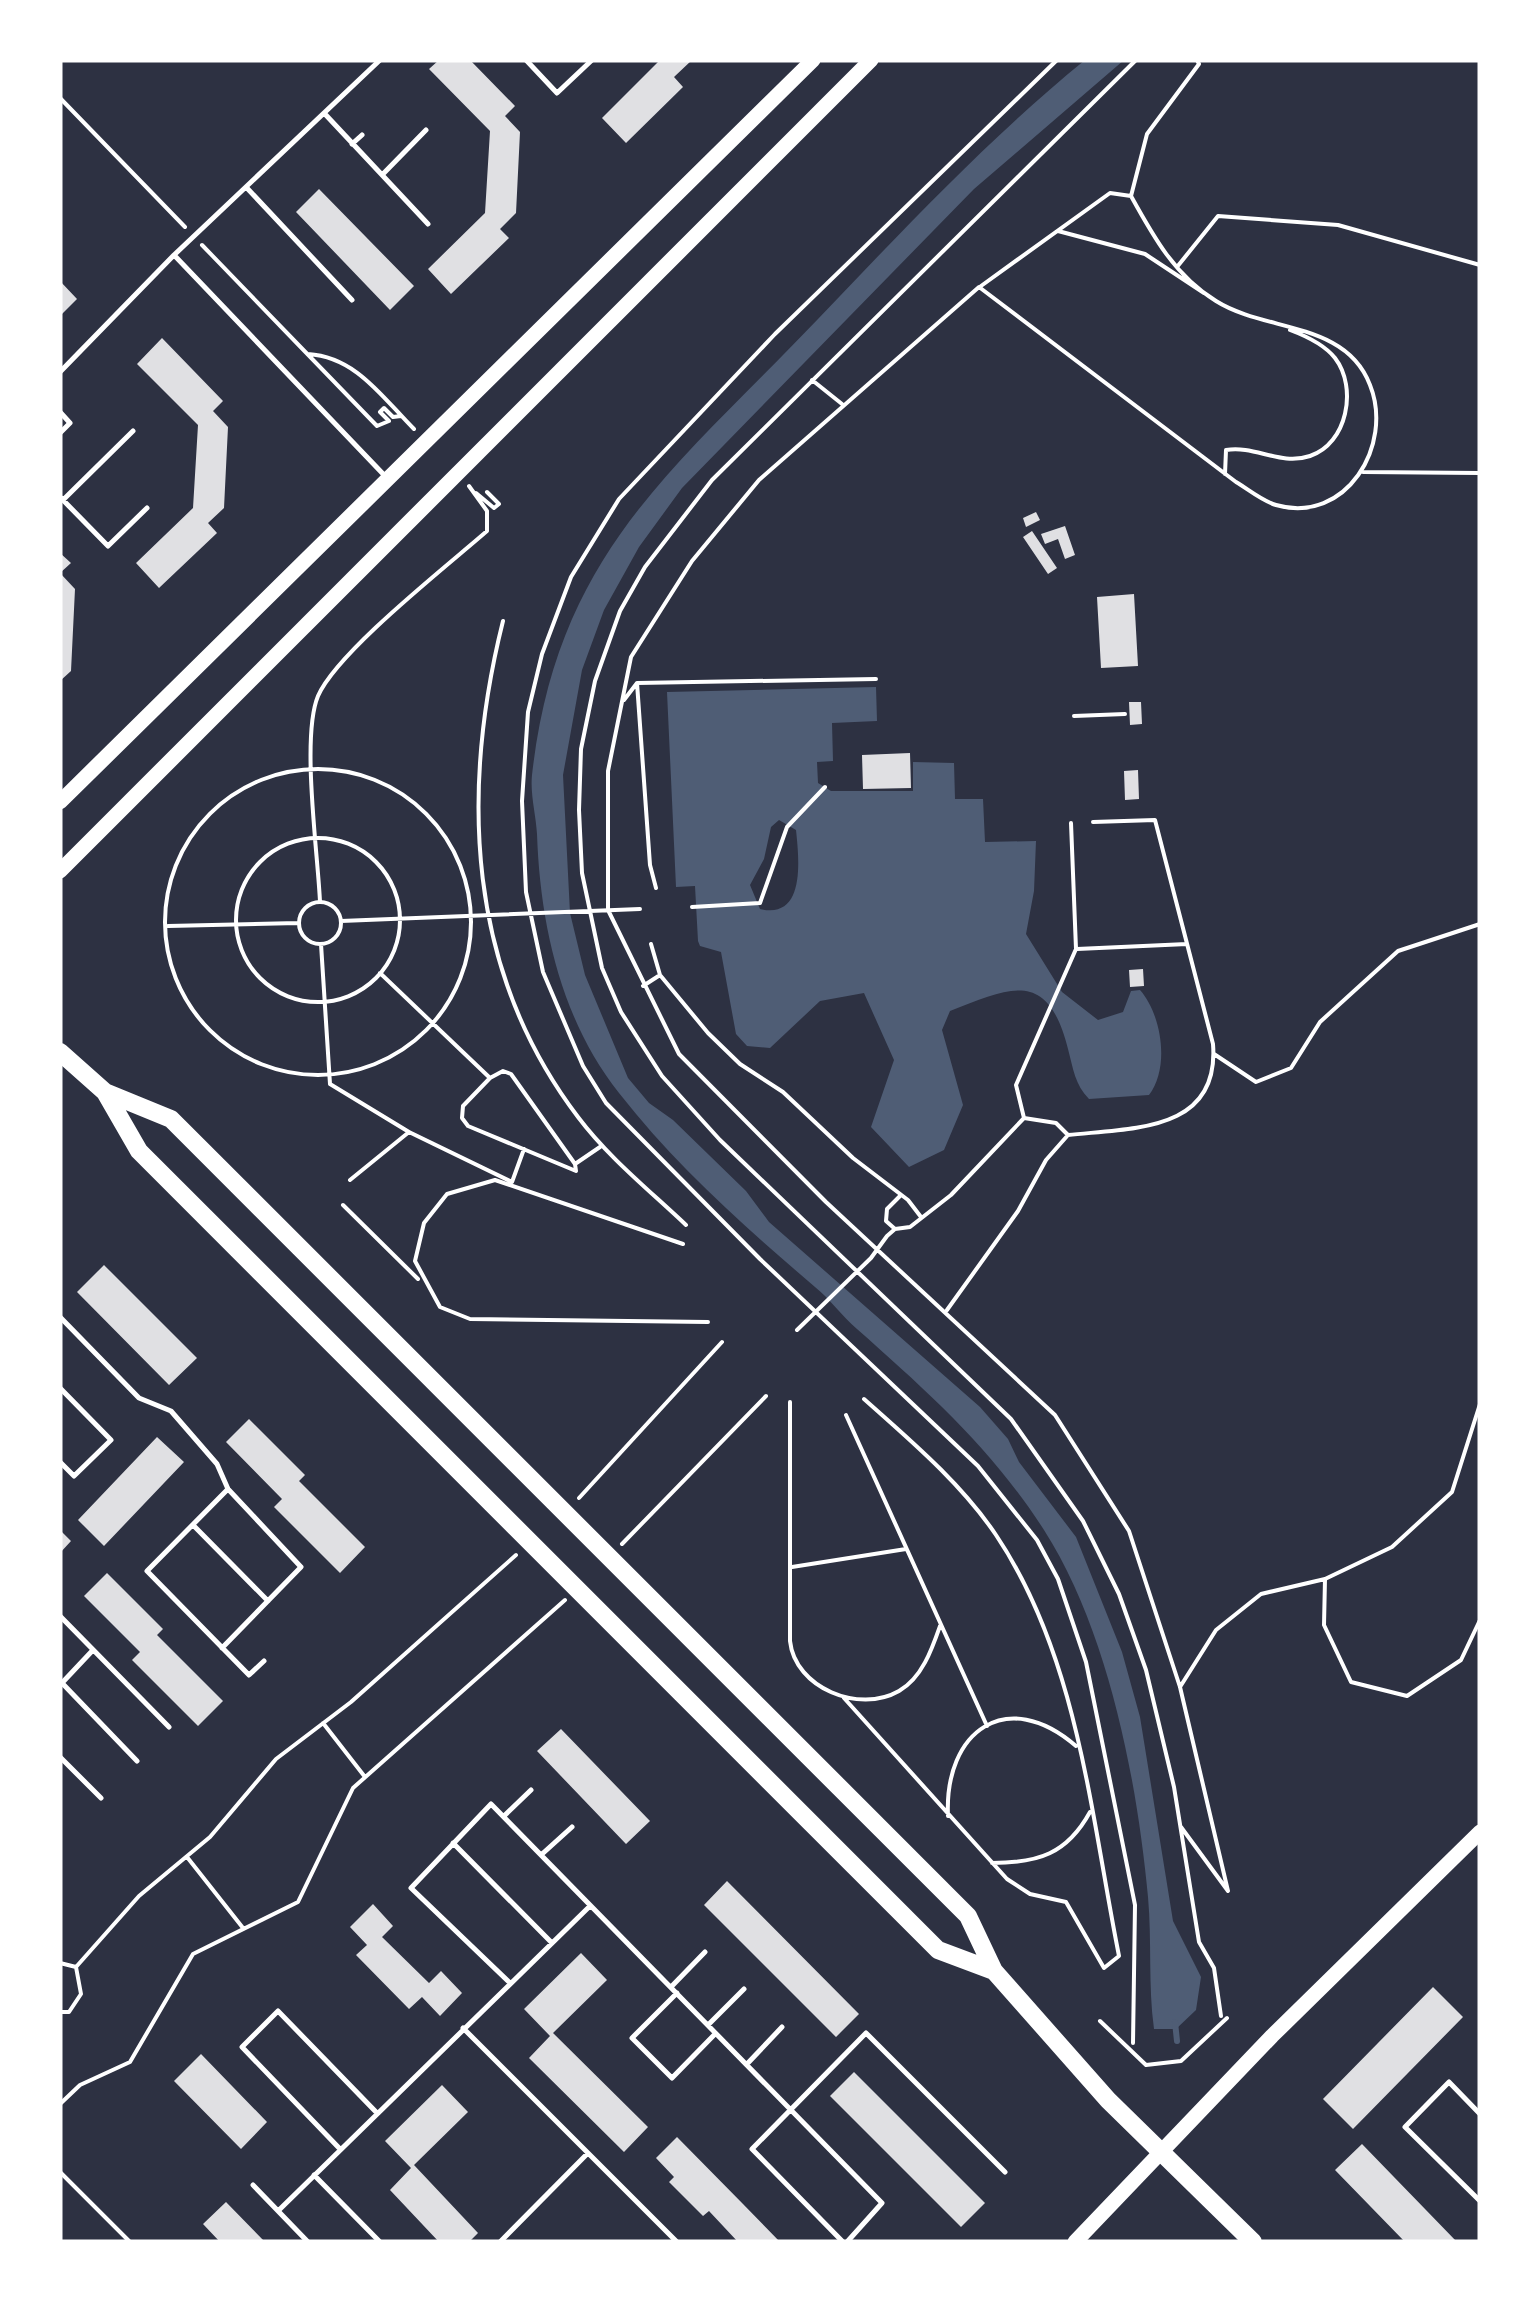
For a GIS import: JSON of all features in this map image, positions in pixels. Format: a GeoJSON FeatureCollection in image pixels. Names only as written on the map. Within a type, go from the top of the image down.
{"type":"FeatureCollection","features":[{"type":"Feature","properties":{"kind":"main road"},"geometry":{"type":"LineString","coordinates":[[60,802],[813,60]]}},
{"type":"Feature","properties":{"kind":"main road"},"geometry":{"type":"LineString","coordinates":[[60,872],[871,60]]}},
{"type":"Feature","properties":{"kind":"main road"},"geometry":{"type":"LineString","coordinates":[[60,1052],[105,1092],[139,1151],[938,1950],[994,1970]]}},
{"type":"Feature","properties":{"kind":"main road"},"geometry":{"type":"LineString","coordinates":[[105,1092],[171,1119],[968,1916],[994,1970],[1160,2153],[1253,2242]]}},
{"type":"Feature","properties":{"kind":"main road"},"geometry":{"type":"LineString","coordinates":[[1075,2242],[1480,1832]]}},
{"type":"Feature","properties":{"kind":"lane"},"geometry":{"type":"LineString","coordinates":[[60,372],[174,255],[380,60]]}},
{"type":"Feature","properties":{"kind":"lane"},"geometry":{"type":"LineString","coordinates":[[526,60],[557,93],[592,60]]}},
{"type":"Feature","properties":{"kind":"lane"},"geometry":{"type":"LineString","coordinates":[[324,113],[428,224]]}},
{"type":"Feature","properties":{"kind":"lane"},"geometry":{"type":"LineString","coordinates":[[382,175],[426,130]]}},
{"type":"Feature","properties":{"kind":"lane"},"geometry":{"type":"LineString","coordinates":[[352,144],[362,135]]}},
{"type":"Feature","properties":{"kind":"lane"},"geometry":{"type":"LineString","coordinates":[[246,187],[352,300]]}},
{"type":"Feature","properties":{"kind":"lane"},"geometry":{"type":"LineString","coordinates":[[174,255],[388,479]]}},
{"type":"Feature","properties":{"kind":"lane"},"geometry":{"type":"LineString","coordinates":[[60,412],[70,422]]}},
{"type":"Feature","properties":{"kind":"lane"},"geometry":{"type":"LineString","coordinates":[[60,434],[78,416]]}},
{"type":"Feature","properties":{"kind":"lane"},"geometry":{"type":"LineString","coordinates":[[133,432],[62,499],[108,546],[146,508]]}},
{"type":"Feature","properties":{"kind":"lane"},"geometry":{"type":"LineString","coordinates":[[60,1317],[138,1398],[171,1411],[217,1464],[228,1489],[301,1567],[222,1648]]}},
{"type":"Feature","properties":{"kind":"lane"},"geometry":{"type":"LineString","coordinates":[[60,1388],[111,1440],[74,1476],[60,1462]]}},
{"type":"Feature","properties":{"kind":"lane"},"geometry":{"type":"LineString","coordinates":[[228,1489],[147,1571],[249,1676],[264,1661]]}},
{"type":"Feature","properties":{"kind":"lane"},"geometry":{"type":"LineString","coordinates":[[192,1524],[268,1601]]}},
{"type":"Feature","properties":{"kind":"lane"},"geometry":{"type":"LineString","coordinates":[[60,1616],[169,1726]]}},
{"type":"Feature","properties":{"kind":"lane"},"geometry":{"type":"LineString","coordinates":[[93,1650],[61,1684],[137,1761]]}},
{"type":"Feature","properties":{"kind":"lane"},"geometry":{"type":"LineString","coordinates":[[60,1756],[101,1798]]}},
{"type":"Feature","properties":{"kind":"lane"},"geometry":{"type":"LineString","coordinates":[[504,1816],[531,1790]]}},
{"type":"Feature","properties":{"kind":"lane"},"geometry":{"type":"LineString","coordinates":[[510,1983],[411,1888],[492,1804],[590,1906],[790,2108],[882,2203],[845,2242],[752,2148],[790,2108],[866,2033],[1005,2172]]}},
{"type":"Feature","properties":{"kind":"lane"},"geometry":{"type":"LineString","coordinates":[[541,1855],[572,1827]]}},
{"type":"Feature","properties":{"kind":"lane"},"geometry":{"type":"LineString","coordinates":[[454,1844],[552,1942]]}},
{"type":"Feature","properties":{"kind":"lane"},"geometry":{"type":"LineString","coordinates":[[278,2210],[590,1906]]}},
{"type":"Feature","properties":{"kind":"lane"},"geometry":{"type":"LineString","coordinates":[[670,1987],[705,1952]]}},
{"type":"Feature","properties":{"kind":"lane"},"geometry":{"type":"LineString","coordinates":[[708,2026],[744,1990]]}},
{"type":"Feature","properties":{"kind":"lane"},"geometry":{"type":"LineString","coordinates":[[676,1993],[632,2038],[672,2078],[716,2033]]}},
{"type":"Feature","properties":{"kind":"lane"},"geometry":{"type":"LineString","coordinates":[[340,2149],[242,2047],[278,2011],[377,2113]]}},
{"type":"Feature","properties":{"kind":"lane"},"geometry":{"type":"LineString","coordinates":[[746,2064],[782,2027]]}},
{"type":"Feature","properties":{"kind":"lane"},"geometry":{"type":"LineString","coordinates":[[463,2028],[677,2242]]}},
{"type":"Feature","properties":{"kind":"lane"},"geometry":{"type":"LineString","coordinates":[[1480,2114],[1449,2082],[1405,2127],[1480,2201]]}},
{"type":"Feature","properties":{"kind":"lane"},"geometry":{"type":"LineString","coordinates":[[500,2242],[588,2153]]}},
{"type":"Feature","properties":{"kind":"lane"},"geometry":{"type":"LineString","coordinates":[[314,2175],[380,2242]]}},
{"type":"Feature","properties":{"kind":"lane"},"geometry":{"type":"LineString","coordinates":[[253,2185],[308,2242]]}},
{"type":"Feature","properties":{"kind":"path"},"geometry":{"type":"LineString","coordinates":[[1057,60],[775,334],[620,500],[572,577],[542,654],[528,712],[522,801],[526,892],[544,972],[583,1066],[606,1103],[760,1258],[978,1466],[1037,1540],[1058,1580],[1086,1662],[1135,1905],[1133,2043]]}},
{"type":"Feature","properties":{"kind":"path"},"geometry":{"type":"LineString","coordinates":[[1100,2021],[1146,2065],[1181,2061],[1224,2017],[1214,1968],[1199,1942],[1181,1827],[1138,1644],[1102,1555],[1060,1485],[1011,1419],[720,1140],[662,1076],[611,992],[598,954],[582,873],[580,781],[587,714],[608,639],[645,567],[672,529],[712,480],[1136,60]]}},
{"type":"Feature","properties":{"kind":"path"},"geometry":{"type":"LineString","coordinates":[[1199,61],[1146,134],[1130,196],[1164,255],[1216,302]]}},
{"type":"Feature","properties":{"kind":"path"},"geometry":{"type":"LineString","coordinates":[[60,98],[377,426],[390,421],[380,412],[384,408],[393,417],[401,416],[358,372],[335,356],[308,354]]}},
{"type":"Feature","properties":{"kind":"path"},"geometry":{"type":"LineString","coordinates":[[1130,196],[1110,193],[980,287],[842,404],[760,480],[692,561],[631,657],[608,770],[608,910],[679,1054],[1055,1415],[1129,1531],[1180,1687],[1228,1891],[1181,1827]]}},
{"type":"Feature","properties":{"kind":"path"},"geometry":{"type":"LineString","coordinates":[[1178,267],[1218,216],[1338,224],[1480,265]]}},
{"type":"Feature","properties":{"kind":"path"},"geometry":{"type":"LineString","coordinates":[[980,287],[1226,474],[1274,504],[1316,506],[1334,498],[1362,472],[1378,432],[1370,382],[1344,349],[1216,302],[1145,254],[1056,231]]}},
{"type":"Feature","properties":{"kind":"path"},"geometry":{"type":"LineString","coordinates":[[1226,474],[1226,450],[1305,458],[1321,452],[1342,424],[1347,409],[1344,372],[1319,344],[1286,328],[1296,329]]}},
{"type":"Feature","properties":{"kind":"path"},"geometry":{"type":"LineString","coordinates":[[812,380],[842,404]]}},
{"type":"Feature","properties":{"kind":"path"},"geometry":{"type":"LineString","coordinates":[[1362,472],[1480,472]]}},
{"type":"Feature","properties":{"kind":"path"},"geometry":{"type":"LineString","coordinates":[[320,902],[312,727],[318,695],[363,641],[487,531],[490,517],[476,493],[485,494]]}},
{"type":"Feature","properties":{"kind":"path"},"geometry":{"type":"LineString","coordinates":[[504,621],[481,744],[480,839],[487,914],[507,993],[549,1074],[602,1146],[686,1225]]}},
{"type":"Feature","properties":{"kind":"path"},"geometry":{"type":"LineString","coordinates":[[637,683],[876,679]]}},
{"type":"Feature","properties":{"kind":"path"},"geometry":{"type":"LineString","coordinates":[[622,704],[637,683]]}},
{"type":"Feature","properties":{"kind":"path"},"geometry":{"type":"LineString","coordinates":[[637,683],[650,865],[656,888]]}},
{"type":"Feature","properties":{"kind":"path"},"geometry":{"type":"LineString","coordinates":[[1074,716],[1125,714]]}},
{"type":"Feature","properties":{"kind":"path"},"geometry":{"type":"LineString","coordinates":[[314,767],[361,773],[416,804],[439,826],[462,868],[472,915],[465,966],[433,1022],[405,1049],[358,1071],[329,1074],[307,1076],[257,1063],[214,1035],[182,994],[166,944],[167,892],[185,844],[218,804],[262,778],[314,767]]}},
{"type":"Feature","properties":{"kind":"path"},"geometry":{"type":"LineString","coordinates":[[692,907],[760,903],[787,827],[825,787]]}},
{"type":"Feature","properties":{"kind":"path"},"geometry":{"type":"LineString","coordinates":[[946,1310],[1068,1135],[1174,1119],[1207,1092],[1213,1079],[1214,1054],[1155,820],[1093,822]]}},
{"type":"Feature","properties":{"kind":"path"},"geometry":{"type":"LineString","coordinates":[[1024,1118],[1016,1085],[1076,949],[1071,823]]}},
{"type":"Feature","properties":{"kind":"path"},"geometry":{"type":"LineString","coordinates":[[317,838],[342,842],[365,853],[384,871],[396,893],[400,918],[397,943],[380,973],[349,997],[326,1002],[299,1000],[275,990],[255,973],[242,950],[236,925],[239,898],[250,874],[268,855],[291,843],[317,838]]}},
{"type":"Feature","properties":{"kind":"path"},"geometry":{"type":"LineString","coordinates":[[320,902],[334,907],[341,921],[334,939],[321,944],[303,936],[298,923],[308,906],[320,902]]}},
{"type":"Feature","properties":{"kind":"path"},"geometry":{"type":"LineString","coordinates":[[341,921],[640,909]]}},
{"type":"Feature","properties":{"kind":"path"},"geometry":{"type":"LineString","coordinates":[[166,926],[298,923]]}},
{"type":"Feature","properties":{"kind":"path"},"geometry":{"type":"LineString","coordinates":[[1214,1054],[1256,1082],[1291,1068],[1320,1022],[1398,951],[1480,924]]}},
{"type":"Feature","properties":{"kind":"path"},"geometry":{"type":"LineString","coordinates":[[321,944],[330,1084],[409,1132],[512,1182],[683,1244]]}},
{"type":"Feature","properties":{"kind":"path"},"geometry":{"type":"LineString","coordinates":[[651,944],[660,975],[740,1064],[783,1092],[922,1219]]}},
{"type":"Feature","properties":{"kind":"path"},"geometry":{"type":"LineString","coordinates":[[1076,949],[1187,944]]}},
{"type":"Feature","properties":{"kind":"path"},"geometry":{"type":"LineString","coordinates":[[380,973],[490,1078]]}},
{"type":"Feature","properties":{"kind":"path"},"geometry":{"type":"LineString","coordinates":[[643,986],[660,975]]}},
{"type":"Feature","properties":{"kind":"path"},"geometry":{"type":"LineString","coordinates":[[502,1072],[511,1074],[576,1164],[576,1171],[468,1126],[462,1118],[462,1106],[490,1078],[502,1072]]}},
{"type":"Feature","properties":{"kind":"path"},"geometry":{"type":"LineString","coordinates":[[1024,1118],[1056,1123],[1068,1135]]}},
{"type":"Feature","properties":{"kind":"path"},"geometry":{"type":"LineString","coordinates":[[797,1330],[872,1258],[894,1229],[910,1227],[922,1219],[1024,1118]]}},
{"type":"Feature","properties":{"kind":"path"},"geometry":{"type":"LineString","coordinates":[[350,1180],[409,1132]]}},
{"type":"Feature","properties":{"kind":"path"},"geometry":{"type":"LineString","coordinates":[[576,1164],[602,1146]]}},
{"type":"Feature","properties":{"kind":"path"},"geometry":{"type":"LineString","coordinates":[[512,1182],[524,1150]]}},
{"type":"Feature","properties":{"kind":"path"},"geometry":{"type":"LineString","coordinates":[[424,1284],[415,1261],[416,1240],[435,1206],[462,1186],[495,1180],[512,1182]]}},
{"type":"Feature","properties":{"kind":"path"},"geometry":{"type":"LineString","coordinates":[[894,1229],[886,1221],[887,1209],[900,1196]]}},
{"type":"Feature","properties":{"kind":"path"},"geometry":{"type":"LineString","coordinates":[[343,1205],[424,1284],[440,1307],[470,1319],[708,1322]]}},
{"type":"Feature","properties":{"kind":"path"},"geometry":{"type":"LineString","coordinates":[[584,1492],[722,1342]]}},
{"type":"Feature","properties":{"kind":"path"},"geometry":{"type":"LineString","coordinates":[[627,1539],[766,1396]]}},
{"type":"Feature","properties":{"kind":"path"},"geometry":{"type":"LineString","coordinates":[[790,1402],[791,1654],[812,1680],[844,1698],[948,1816],[1019,1888],[1066,1902],[1104,1968],[1119,1956],[1076,1746],[1051,1647],[1010,1558],[958,1490],[864,1399]]}},
{"type":"Feature","properties":{"kind":"path"},"geometry":{"type":"LineString","coordinates":[[1180,1687],[1216,1630],[1261,1594],[1325,1579],[1392,1547],[1452,1492],[1480,1404]]}},
{"type":"Feature","properties":{"kind":"path"},"geometry":{"type":"LineString","coordinates":[[846,1415],[986,1726]]}},
{"type":"Feature","properties":{"kind":"path"},"geometry":{"type":"LineString","coordinates":[[790,1568],[906,1549]]}},
{"type":"Feature","properties":{"kind":"path"},"geometry":{"type":"LineString","coordinates":[[1325,1579],[1324,1625],[1352,1682],[1408,1696],[1461,1660],[1480,1620]]}},
{"type":"Feature","properties":{"kind":"path"},"geometry":{"type":"LineString","coordinates":[[76,1967],[139,1896],[210,1838],[276,1758],[324,1723],[469,1598]]}},
{"type":"Feature","properties":{"kind":"path"},"geometry":{"type":"LineString","coordinates":[[844,1698],[881,1698],[900,1690],[926,1659],[940,1626]]}},
{"type":"Feature","properties":{"kind":"path"},"geometry":{"type":"LineString","coordinates":[[60,2104],[80,2085],[130,2062],[193,1954],[298,1902],[353,1788],[519,1645]]}},
{"type":"Feature","properties":{"kind":"path"},"geometry":{"type":"LineString","coordinates":[[948,1816],[947,1794],[955,1756],[986,1726],[1017,1718],[1032,1720],[1047,1724],[1076,1746]]}},
{"type":"Feature","properties":{"kind":"path"},"geometry":{"type":"LineString","coordinates":[[324,1723],[365,1776]]}},
{"type":"Feature","properties":{"kind":"path"},"geometry":{"type":"LineString","coordinates":[[992,1863],[1030,1861],[1060,1851],[1090,1812]]}},
{"type":"Feature","properties":{"kind":"path"},"geometry":{"type":"LineString","coordinates":[[188,1856],[243,1928]]}},
{"type":"Feature","properties":{"kind":"path"},"geometry":{"type":"LineString","coordinates":[[60,1963],[76,1967]]}},
{"type":"Feature","properties":{"kind":"path"},"geometry":{"type":"LineString","coordinates":[[60,2012],[69,2012],[80,1994],[76,1967]]}},
{"type":"Feature","properties":{"kind":"path"},"geometry":{"type":"LineString","coordinates":[[60,2172],[130,2242]]}},
{"type":"Feature","properties":{"kind":"water"},"geometry":{"type":"Polygon","coordinates":[[[1085,60],[1124,60],[974,189],[682,488],[639,547],[604,610],[582,670],[563,775],[570,913],[585,975],[628,1078],[649,1103],[673,1120],[746,1191],[769,1222],[980,1407],[1008,1439],[1019,1462],[1076,1537],[1122,1652],[1140,1717],[1173,1921],[1201,1977],[1196,2010],[1176,2029],[1154,2029],[1148,1897],[1127,1755],[1102,1659],[1066,1570],[1024,1501],[981,1447],[688,1171],[641,1120],[599,1065],[568,1003],[557,970],[543,902],[532,790],[546,698],[567,631],[596,572],[631,520],[716,422],[915,218],[1014,121],[1085,60]]]}},
{"type":"Feature","properties":{"kind":"water"},"geometry":{"type":"Polygon","coordinates":[[[876,687],[877,721],[832,723],[833,761],[817,762],[818,783],[831,791],[913,791],[913,762],[954,763],[955,799],[983,799],[985,842],[1036,841],[1034,891],[1026,934],[1062,992],[1098,1020],[1123,1012],[1131,991],[1140,990],[1148,1001],[1161,1042],[1160,1071],[1149,1095],[1089,1099],[1078,1082],[1060,1024],[1050,1006],[1025,991],[992,995],[950,1011],[942,1030],[963,1105],[944,1150],[909,1167],[871,1127],[894,1060],[864,993],[820,1001],[770,1048],[747,1046],[736,1034],[721,952],[700,946],[698,941],[695,886],[676,887],[667,692],[876,687]],[[779,820],[771,827],[764,859],[750,885],[760,909],[775,910],[792,896],[798,871],[796,830],[779,820]]]}},
{"type":"Feature","properties":{"kind":"building"},"geometry":{"type":"Polygon","coordinates":[[[439,60],[470,60],[515,106],[505,116],[520,132],[516,213],[500,229],[509,238],[451,294],[428,269],[485,213],[490,131],[429,69],[439,60]]]}},
{"type":"Feature","properties":{"kind":"building"},"geometry":{"type":"Polygon","coordinates":[[[660,60],[692,60],[674,77],[683,87],[626,143],[602,118],[660,60]]]}},
{"type":"Feature","properties":{"kind":"building"},"geometry":{"type":"Polygon","coordinates":[[[319,189],[414,286],[390,310],[296,212],[319,189]]]}},
{"type":"Feature","properties":{"kind":"building"},"geometry":{"type":"Polygon","coordinates":[[[60,281],[77,299],[60,316],[60,281]]]}},
{"type":"Feature","properties":{"kind":"building"},"geometry":{"type":"Polygon","coordinates":[[[162,338],[223,401],[213,411],[228,427],[224,508],[208,523],[217,533],[159,588],[136,563],[193,508],[198,425],[137,364],[162,338]]]}},
{"type":"Feature","properties":{"kind":"building"},"geometry":{"type":"Polygon","coordinates":[[[1036,512],[1040,520],[1026,527],[1023,518],[1036,512]]]}},
{"type":"Feature","properties":{"kind":"building"},"geometry":{"type":"Polygon","coordinates":[[[1065,526],[1075,555],[1065,559],[1058,539],[1045,544],[1041,534],[1065,526]]]}},
{"type":"Feature","properties":{"kind":"building"},"geometry":{"type":"Polygon","coordinates":[[[1032,531],[1057,568],[1048,574],[1023,537],[1032,531]]]}},
{"type":"Feature","properties":{"kind":"building"},"geometry":{"type":"Polygon","coordinates":[[[60,553],[71,563],[60,573],[60,553]]]}},
{"type":"Feature","properties":{"kind":"building"},"geometry":{"type":"Polygon","coordinates":[[[60,573],[75,589],[71,671],[60,681],[60,573]]]}},
{"type":"Feature","properties":{"kind":"building"},"geometry":{"type":"Polygon","coordinates":[[[1134,594],[1138,666],[1101,668],[1097,597],[1134,594]]]}},
{"type":"Feature","properties":{"kind":"building"},"geometry":{"type":"Polygon","coordinates":[[[1129,702],[1141,702],[1142,724],[1130,725],[1129,702]]]}},
{"type":"Feature","properties":{"kind":"building"},"geometry":{"type":"Polygon","coordinates":[[[910,753],[911,788],[863,789],[862,755],[910,753]]]}},
{"type":"Feature","properties":{"kind":"building"},"geometry":{"type":"Polygon","coordinates":[[[1138,770],[1139,799],[1125,800],[1124,771],[1138,770]]]}},
{"type":"Feature","properties":{"kind":"building"},"geometry":{"type":"Polygon","coordinates":[[[1143,969],[1144,986],[1130,987],[1129,970],[1143,969]]]}},
{"type":"Feature","properties":{"kind":"building"},"geometry":{"type":"Polygon","coordinates":[[[104,1265],[197,1358],[169,1385],[77,1292],[104,1265]]]}},
{"type":"Feature","properties":{"kind":"building"},"geometry":{"type":"Polygon","coordinates":[[[249,1419],[305,1475],[299,1481],[365,1547],[340,1573],[274,1507],[282,1499],[226,1442],[249,1419]]]}},
{"type":"Feature","properties":{"kind":"building"},"geometry":{"type":"Polygon","coordinates":[[[157,1437],[184,1462],[104,1546],[78,1520],[157,1437]]]}},
{"type":"Feature","properties":{"kind":"building"},"geometry":{"type":"Polygon","coordinates":[[[60,1530],[71,1541],[60,1553],[60,1530]]]}},
{"type":"Feature","properties":{"kind":"building"},"geometry":{"type":"Polygon","coordinates":[[[107,1573],[163,1629],[157,1635],[223,1701],[198,1726],[132,1660],[140,1652],[84,1596],[107,1573]]]}},
{"type":"Feature","properties":{"kind":"building"},"geometry":{"type":"Polygon","coordinates":[[[561,1729],[650,1821],[626,1844],[537,1751],[561,1729]]]}},
{"type":"Feature","properties":{"kind":"building"},"geometry":{"type":"Polygon","coordinates":[[[727,1881],[859,2014],[836,2037],[704,1905],[727,1881]]]}},
{"type":"Feature","properties":{"kind":"building"},"geometry":{"type":"Polygon","coordinates":[[[373,1904],[393,1926],[382,1937],[429,1983],[441,1971],[462,1993],[440,2016],[422,1997],[409,2009],[356,1955],[367,1945],[350,1927],[373,1904]]]}},
{"type":"Feature","properties":{"kind":"building"},"geometry":{"type":"Polygon","coordinates":[[[581,1953],[607,1980],[553,2033],[648,2127],[624,2152],[529,2058],[550,2036],[524,2009],[581,1953]]]}},
{"type":"Feature","properties":{"kind":"building"},"geometry":{"type":"Polygon","coordinates":[[[1433,1987],[1463,2017],[1353,2129],[1323,2099],[1433,1987]]]}},
{"type":"Feature","properties":{"kind":"building"},"geometry":{"type":"Polygon","coordinates":[[[201,2054],[267,2122],[241,2149],[174,2081],[201,2054]]]}},
{"type":"Feature","properties":{"kind":"building"},"geometry":{"type":"Polygon","coordinates":[[[854,2072],[985,2203],[961,2227],[830,2096],[854,2072]]]}},
{"type":"Feature","properties":{"kind":"building"},"geometry":{"type":"Polygon","coordinates":[[[442,2085],[468,2112],[414,2165],[478,2233],[469,2242],[439,2242],[390,2190],[411,2168],[385,2141],[442,2085]]]}},
{"type":"Feature","properties":{"kind":"building"},"geometry":{"type":"Polygon","coordinates":[[[677,2137],[780,2242],[738,2242],[709,2211],[703,2216],[669,2182],[674,2177],[656,2158],[677,2137]]]}},
{"type":"Feature","properties":{"kind":"building"},"geometry":{"type":"Polygon","coordinates":[[[1362,2144],[1457,2242],[1405,2242],[1335,2170],[1362,2144]]]}},
{"type":"Feature","properties":{"kind":"building"},"geometry":{"type":"Polygon","coordinates":[[[226,2202],[265,2242],[220,2242],[203,2224],[226,2202]]]}},
{"type":"Feature","properties":{"kind":"waterway"},"geometry":{"type":"LineString","coordinates":[[1175,2022],[1177,2041]]}}]}
